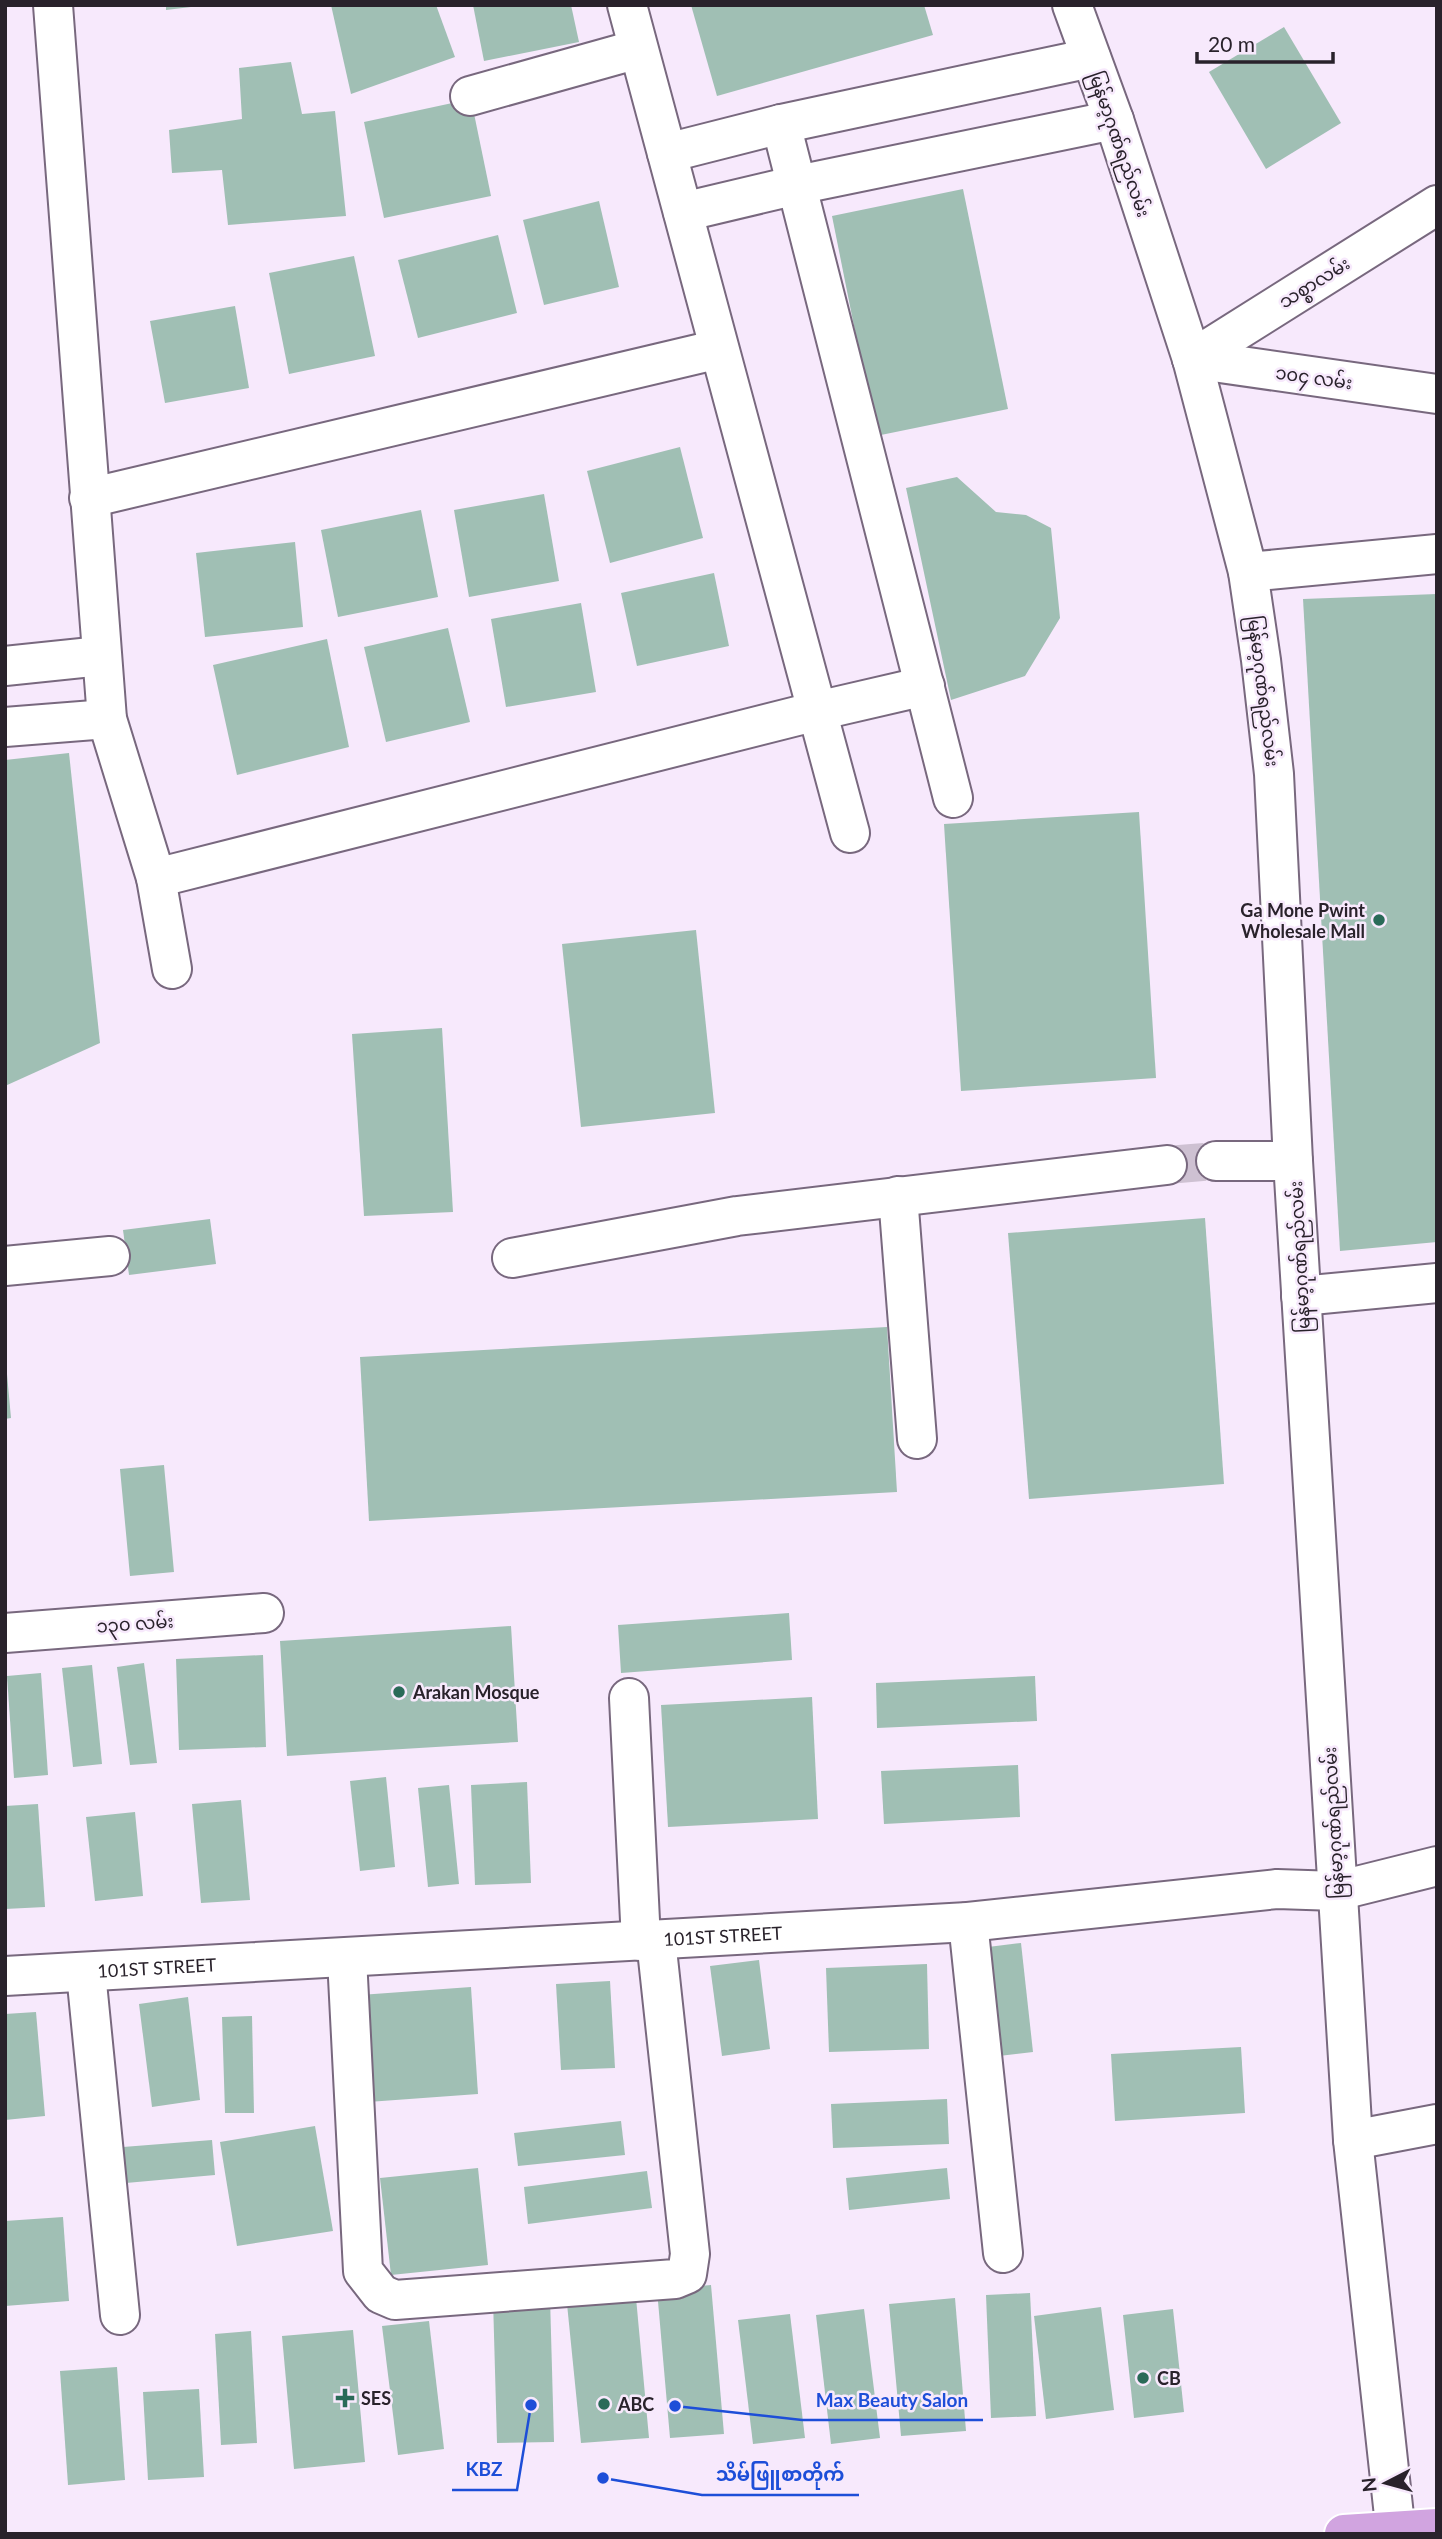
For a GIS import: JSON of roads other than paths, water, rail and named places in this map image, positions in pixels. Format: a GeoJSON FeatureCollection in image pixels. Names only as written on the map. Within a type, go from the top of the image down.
{"type":"FeatureCollection","features":[{"type":"Feature","properties":{"kind":"main road"},"geometry":{"type":"LineString","coordinates":[[1345,2534],[1396,2533],[1437,2528]]}},
{"type":"Feature","properties":{"kind":"street"},"geometry":{"type":"LineString","coordinates":[[54,5],[107,719],[156,878],[172,969]]}},
{"type":"Feature","properties":{"kind":"street"},"geometry":{"type":"LineString","coordinates":[[626,5],[850,833]]}},
{"type":"Feature","properties":{"kind":"street","name":"မြန်မာ့ဂုဏ်ရည်လမ်း"},"geometry":{"type":"LineString","coordinates":[[1072,5],[1114,120],[1192,359],[1248,572],[1261,660],[1274,774],[1293,1161],[1353,2140],[1396,2533]]}},
{"type":"Feature","properties":{"kind":"street"},"geometry":{"type":"LineString","coordinates":[[470,96],[638,49]]}},
{"type":"Feature","properties":{"kind":"street"},"geometry":{"type":"LineString","coordinates":[[667,153],[781,124],[1091,58]]}},
{"type":"Feature","properties":{"kind":"street"},"geometry":{"type":"LineString","coordinates":[[683,212],[797,185],[1114,120]]}},
{"type":"Feature","properties":{"kind":"street"},"geometry":{"type":"LineString","coordinates":[[781,124],[953,798]]}},
{"type":"Feature","properties":{"kind":"street","name":"သစ္စာလမ်း"},"geometry":{"type":"LineString","coordinates":[[1192,359],[1437,205]]}},
{"type":"Feature","properties":{"kind":"street"},"geometry":{"type":"LineString","coordinates":[[89,498],[719,349]]}},
{"type":"Feature","properties":{"kind":"street","name":"၁၀၄ လမ်း"},"geometry":{"type":"LineString","coordinates":[[1192,359],[1437,394]]}},
{"type":"Feature","properties":{"kind":"street"},"geometry":{"type":"LineString","coordinates":[[1248,572],[1437,554]]}},
{"type":"Feature","properties":{"kind":"street"},"geometry":{"type":"LineString","coordinates":[[5,666],[101,656]]}},
{"type":"Feature","properties":{"kind":"street"},"geometry":{"type":"LineString","coordinates":[[156,878],[925,686]]}},
{"type":"Feature","properties":{"kind":"street"},"geometry":{"type":"LineString","coordinates":[[5,727],[107,719]]}},
{"type":"Feature","properties":{"kind":"street"},"geometry":{"type":"LineString","coordinates":[[1216,1161],[1293,1161]]}},
{"type":"Feature","properties":{"kind":"street"},"geometry":{"type":"LineString","coordinates":[[512,1258],[737,1216],[1167,1165]]}},
{"type":"Feature","properties":{"kind":"street"},"geometry":{"type":"LineString","coordinates":[[898,1196],[917,1439]]}},
{"type":"Feature","properties":{"kind":"street"},"geometry":{"type":"LineString","coordinates":[[5,1266],[110,1256]]}},
{"type":"Feature","properties":{"kind":"street"},"geometry":{"type":"LineString","coordinates":[[1301,1296],[1437,1283]]}},
{"type":"Feature","properties":{"kind":"street","name":"၁၃၀ လမ်း"},"geometry":{"type":"LineString","coordinates":[[5,1633],[264,1613]]}},
{"type":"Feature","properties":{"kind":"street"},"geometry":{"type":"LineString","coordinates":[[346,1958],[363,2271],[381,2294],[396,2300],[675,2279],[687,2274],[690,2254],[648,1940],[629,1698]]}},
{"type":"Feature","properties":{"kind":"street","name":"101ST STREET"},"geometry":{"type":"LineString","coordinates":[[5,1976],[968,1922],[1277,1889],[1337,1891],[1437,1866]]}},
{"type":"Feature","properties":{"kind":"street"},"geometry":{"type":"LineString","coordinates":[[968,1922],[1003,2253]]}},
{"type":"Feature","properties":{"kind":"street"},"geometry":{"type":"LineString","coordinates":[[86,1973],[120,2315]]}},
{"type":"Feature","properties":{"kind":"street"},"geometry":{"type":"LineString","coordinates":[[1353,2140],[1437,2124]]}},
{"type":"Feature","properties":{"kind":"tunnel"},"geometry":{"type":"LineString","coordinates":[[1167,1165],[1216,1161]]}},
{"type":"Feature","properties":{"kind":"place","name":"Ga Mone Pwint Wholesale Mall"},"geometry":{"type":"Point","coordinates":[1379,920]}},
{"type":"Feature","properties":{"kind":"place","name":"Arakan Mosque"},"geometry":{"type":"Point","coordinates":[399,1692]}},
{"type":"Feature","properties":{"kind":"place","name":"CB"},"geometry":{"type":"Point","coordinates":[1143,2378]}},
{"type":"Feature","properties":{"kind":"place","name":"SES"},"geometry":{"type":"Point","coordinates":[345,2398]}},
{"type":"Feature","properties":{"kind":"place","name":"ABC"},"geometry":{"type":"Point","coordinates":[604,2404]}},
{"type":"Feature","properties":{"kind":"place","name":"KBZ"},"geometry":{"type":"Point","coordinates":[531,2405]}},
{"type":"Feature","properties":{"kind":"place","name":"Max Beauty Salon"},"geometry":{"type":"Point","coordinates":[675,2406]}},
{"type":"Feature","properties":{"kind":"place","name":"သိမ်ဖြူစာတိုက်"},"geometry":{"type":"Point","coordinates":[603,2478]}}]}
